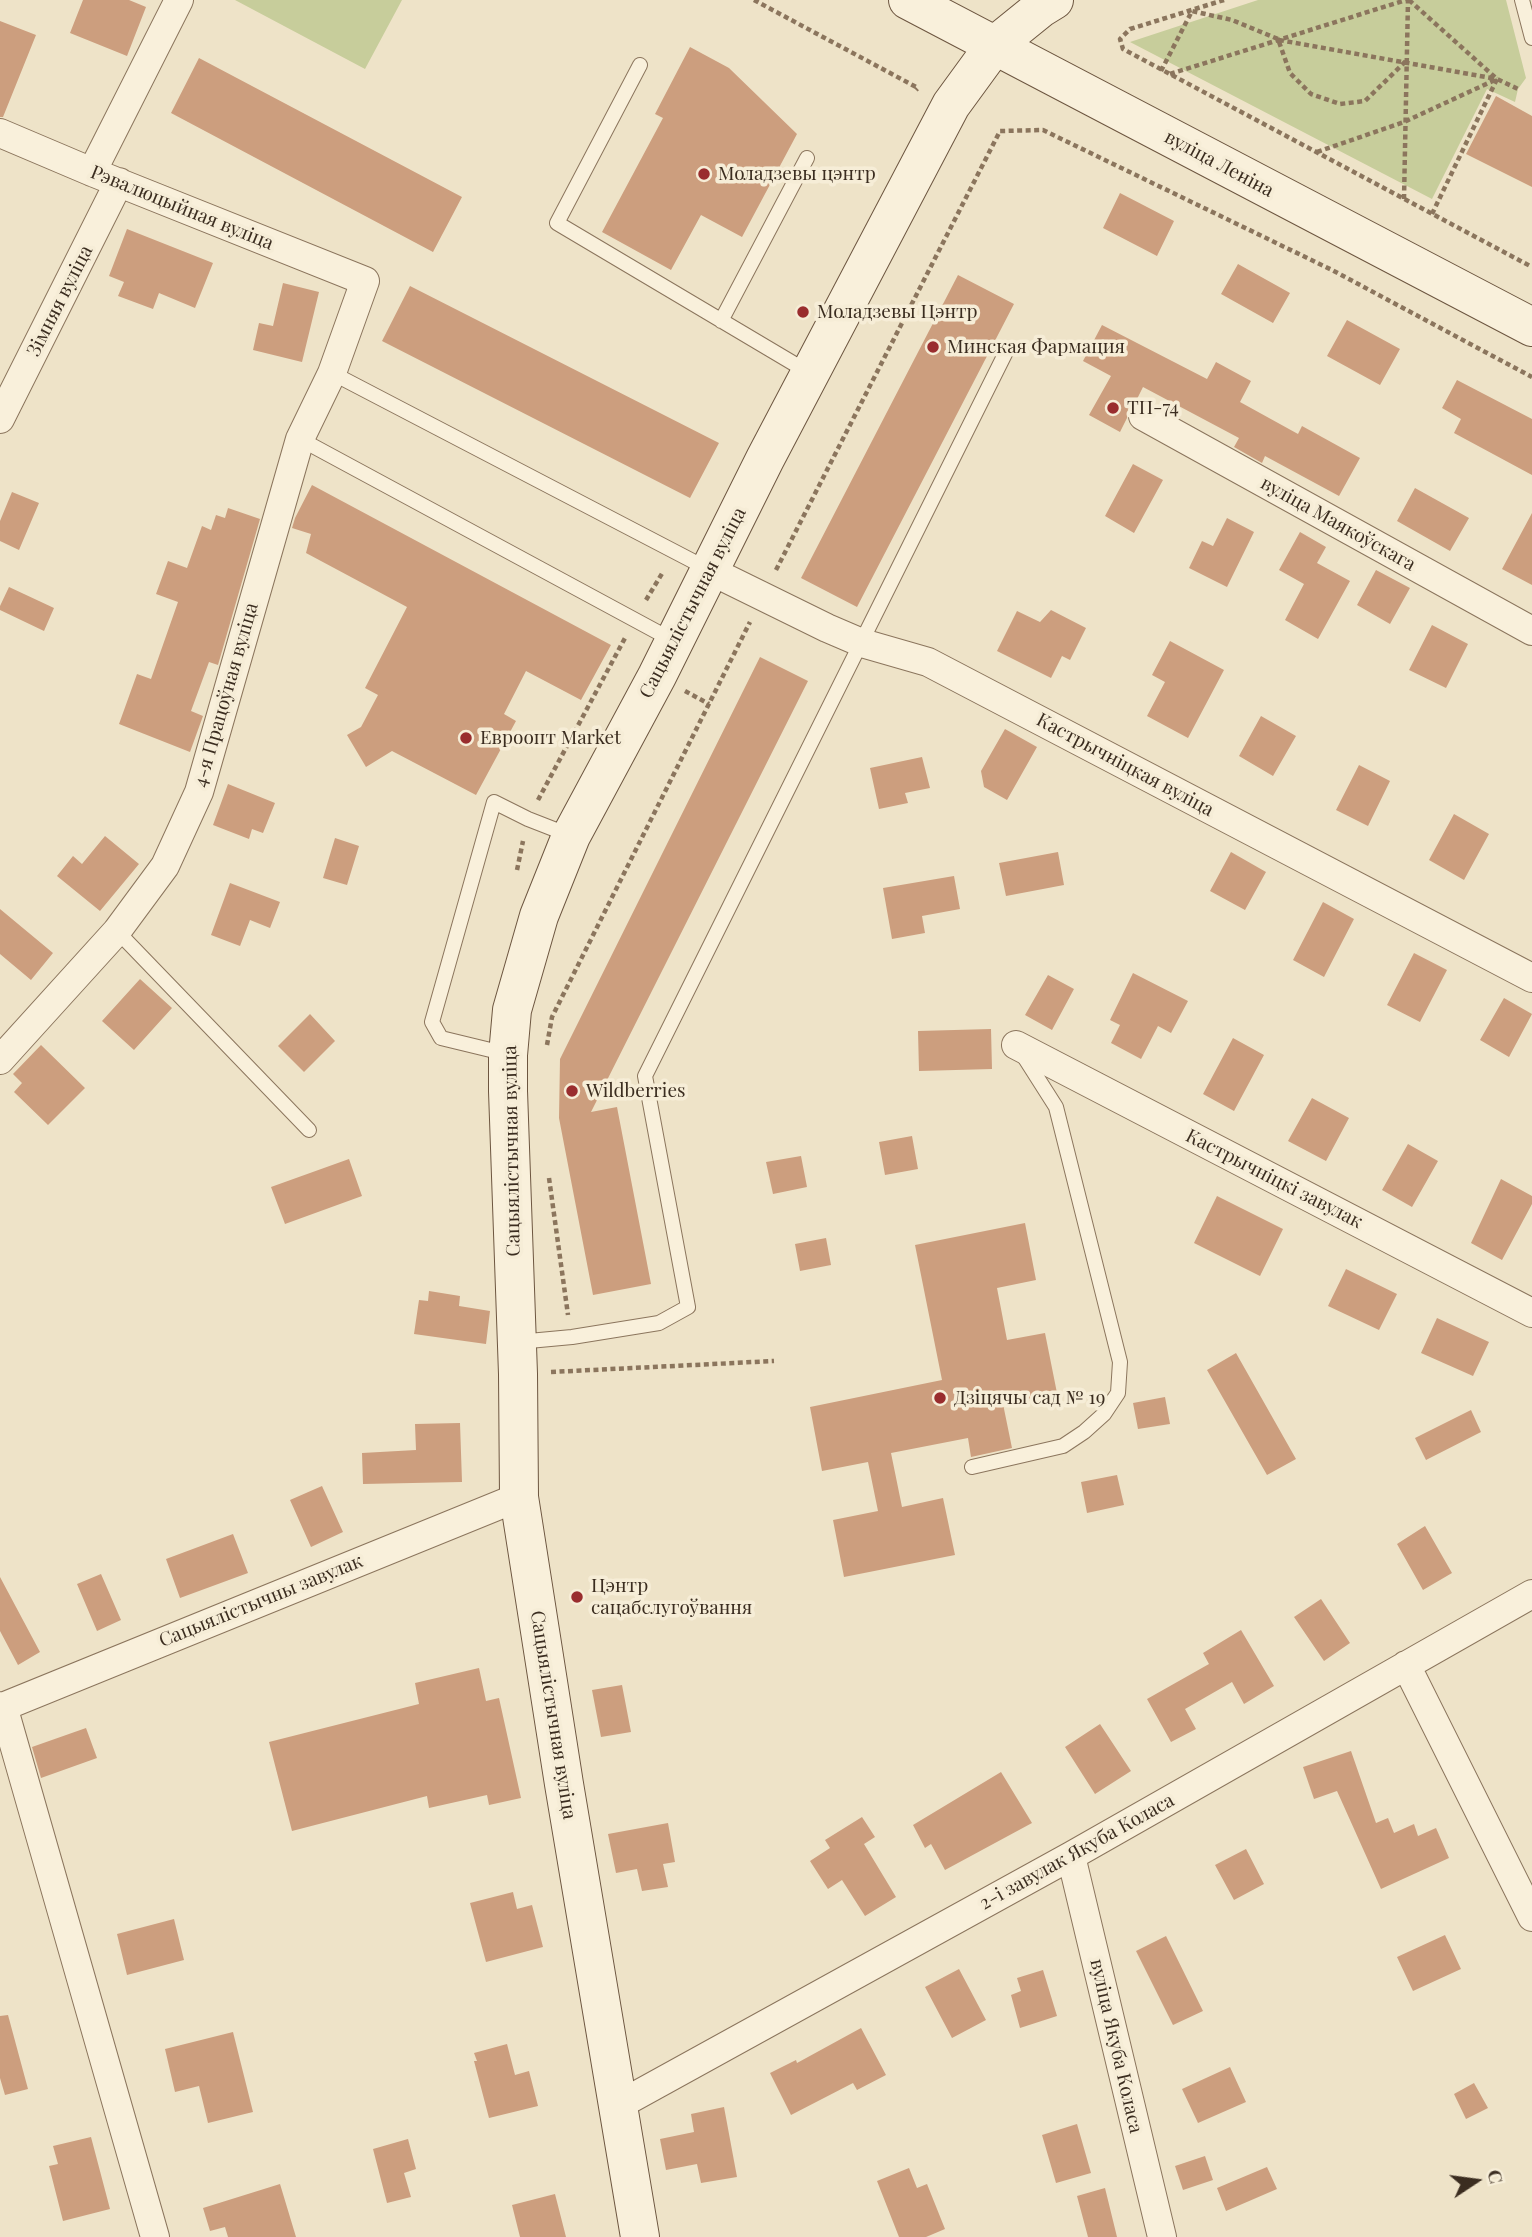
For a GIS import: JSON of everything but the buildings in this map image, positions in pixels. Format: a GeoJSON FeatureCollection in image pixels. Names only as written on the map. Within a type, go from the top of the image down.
{"type":"FeatureCollection","features":[{"type":"Feature","properties":{"kind":"main road","name":"вуліца Леніна"},"geometry":{"type":"LineString","coordinates":[[908,0],[1532,327]]}},
{"type":"Feature","properties":{"kind":"main road","name":"Сацыялістычная вуліца"},"geometry":{"type":"LineString","coordinates":[[640,2237],[519,1497],[516,1342],[526,1055],[512,1010],[540,916],[570,836],[674,642],[810,373],[951,105],[994,46],[1054,0]]}},
{"type":"Feature","properties":{"kind":"street"},"geometry":{"type":"LineString","coordinates":[[92,172],[179,0]]}},
{"type":"Feature","properties":{"kind":"street","name":"Рэвалюцыйная вуліца"},"geometry":{"type":"LineString","coordinates":[[0,132],[92,172],[365,281]]}},
{"type":"Feature","properties":{"kind":"street","name":"Зімняя вуліца"},"geometry":{"type":"LineString","coordinates":[[0,419],[119,182]]}},
{"type":"Feature","properties":{"kind":"street","name":"4-я Працоўная вуліца"},"geometry":{"type":"LineString","coordinates":[[0,1060],[117,931],[165,866],[199,792],[300,439],[332,373],[365,281]]}},
{"type":"Feature","properties":{"kind":"street","name":"вуліца Маякоўскага"},"geometry":{"type":"LineString","coordinates":[[1143,416],[1532,631]]}},
{"type":"Feature","properties":{"kind":"street","name":"Кастрычніцкая вуліца"},"geometry":{"type":"LineString","coordinates":[[709,570],[862,643],[928,662],[1532,978]]}},
{"type":"Feature","properties":{"kind":"street","name":"Кастрычніцкі завулак"},"geometry":{"type":"LineString","coordinates":[[1016,1045],[1532,1313]]}},
{"type":"Feature","properties":{"kind":"street","name":"Сацыялістычны завулак"},"geometry":{"type":"LineString","coordinates":[[155,2237],[1,1707],[519,1497]]}},
{"type":"Feature","properties":{"kind":"street","name":"2-і завулак Якуба Коласа"},"geometry":{"type":"LineString","coordinates":[[619,2105],[1071,1856],[1532,1594]]}},
{"type":"Feature","properties":{"kind":"street"},"geometry":{"type":"LineString","coordinates":[[1406,1665],[1532,1917]]}},
{"type":"Feature","properties":{"kind":"street","name":"вуліца Якуба Коласа"},"geometry":{"type":"LineString","coordinates":[[1071,1856],[1162,2237]]}},
{"type":"Feature","properties":{"kind":"lane"},"geometry":{"type":"LineString","coordinates":[[1522,0],[1532,38]]}},
{"type":"Feature","properties":{"kind":"lane"},"geometry":{"type":"LineString","coordinates":[[640,65],[557,223],[810,373]]}},
{"type":"Feature","properties":{"kind":"lane"},"geometry":{"type":"LineString","coordinates":[[721,321],[807,158]]}},
{"type":"Feature","properties":{"kind":"lane"},"geometry":{"type":"LineString","coordinates":[[516,1342],[572,1337],[659,1322],[688,1307],[645,1076],[1005,354]]}},
{"type":"Feature","properties":{"kind":"lane"},"geometry":{"type":"LineString","coordinates":[[332,373],[709,570]]}},
{"type":"Feature","properties":{"kind":"lane"},"geometry":{"type":"LineString","coordinates":[[300,439],[674,642]]}},
{"type":"Feature","properties":{"kind":"lane"},"geometry":{"type":"LineString","coordinates":[[526,1055],[441,1038],[432,1021],[494,802],[570,836]]}},
{"type":"Feature","properties":{"kind":"lane"},"geometry":{"type":"LineString","coordinates":[[117,931],[309,1130]]}},
{"type":"Feature","properties":{"kind":"lane"},"geometry":{"type":"LineString","coordinates":[[972,1467],[1063,1446],[1104,1414],[1118,1393],[1120,1362],[1056,1107],[1016,1045]]}},
{"type":"Feature","properties":{"kind":"path"},"geometry":{"type":"LineString","coordinates":[[754,0],[918,88]]}},
{"type":"Feature","properties":{"kind":"path"},"geometry":{"type":"LineString","coordinates":[[1224,0],[1130,29],[1120,39],[1123,49],[1532,267]]}},
{"type":"Feature","properties":{"kind":"path"},"geometry":{"type":"LineString","coordinates":[[1169,75],[1408,0]]}},
{"type":"Feature","properties":{"kind":"path"},"geometry":{"type":"LineString","coordinates":[[1404,199],[1408,0]]}},
{"type":"Feature","properties":{"kind":"path"},"geometry":{"type":"LineString","coordinates":[[1408,0],[1497,79]]}},
{"type":"Feature","properties":{"kind":"path"},"geometry":{"type":"LineString","coordinates":[[1192,11],[1232,20],[1278,39],[1497,79],[1518,89]]}},
{"type":"Feature","properties":{"kind":"path"},"geometry":{"type":"LineString","coordinates":[[1161,71],[1192,11]]}},
{"type":"Feature","properties":{"kind":"path"},"geometry":{"type":"LineString","coordinates":[[1278,39],[1290,73],[1311,94],[1340,104],[1365,101],[1406,61]]}},
{"type":"Feature","properties":{"kind":"path"},"geometry":{"type":"LineString","coordinates":[[1316,153],[1404,122],[1497,79]]}},
{"type":"Feature","properties":{"kind":"path"},"geometry":{"type":"LineString","coordinates":[[1432,214],[1497,79]]}},
{"type":"Feature","properties":{"kind":"path"},"geometry":{"type":"LineString","coordinates":[[526,1055],[552,1017],[1000,131],[1043,130],[1332,270],[1532,377]]}},
{"type":"Feature","properties":{"kind":"path"},"geometry":{"type":"LineString","coordinates":[[548,1174],[572,1337]]}},
{"type":"Feature","properties":{"kind":"green space"},"geometry":{"type":"Polygon","coordinates":[[[235,0],[402,0],[365,69],[235,0]]]}},
{"type":"Feature","properties":{"kind":"green space"},"geometry":{"type":"Polygon","coordinates":[[[1258,0],[1506,0],[1526,78],[1518,89],[1515,102],[1487,89],[1432,199],[1130,42],[1258,0]]]}},
{"type":"Feature","properties":{"kind":"place","name":"Моладзевы цэнтр"},"geometry":{"type":"Point","coordinates":[704,174]}},
{"type":"Feature","properties":{"kind":"place","name":"Моладзевы Цэнтр"},"geometry":{"type":"Point","coordinates":[803,312]}},
{"type":"Feature","properties":{"kind":"place","name":"Минская Фармация"},"geometry":{"type":"Point","coordinates":[933,347]}},
{"type":"Feature","properties":{"kind":"place","name":"ТП-74"},"geometry":{"type":"Point","coordinates":[1113,408]}},
{"type":"Feature","properties":{"kind":"place","name":"Евроопт Market"},"geometry":{"type":"Point","coordinates":[466,738]}},
{"type":"Feature","properties":{"kind":"place","name":"Wildberries"},"geometry":{"type":"Point","coordinates":[572,1091]}},
{"type":"Feature","properties":{"kind":"place","name":"Дзіцячы сад № 19"},"geometry":{"type":"Point","coordinates":[940,1398]}},
{"type":"Feature","properties":{"kind":"place","name":"Цэнтр сацабслугоўвання"},"geometry":{"type":"Point","coordinates":[577,1597]}}]}
